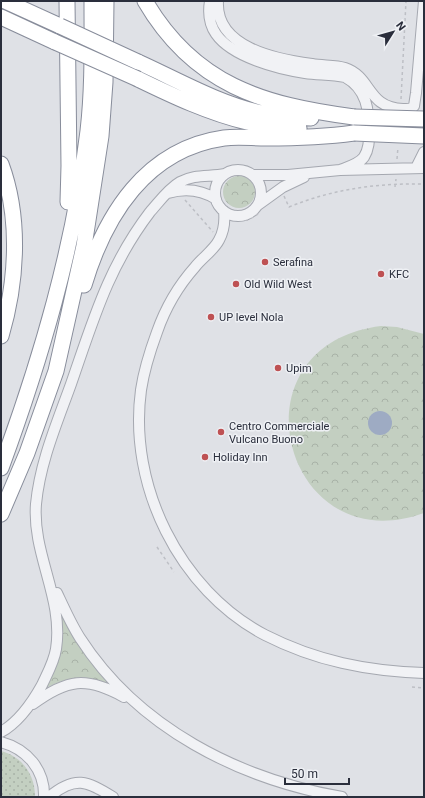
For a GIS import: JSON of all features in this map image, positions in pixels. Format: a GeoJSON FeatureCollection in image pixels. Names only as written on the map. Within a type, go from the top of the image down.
{"type":"FeatureCollection","features":[{"type":"Feature","properties":{"kind":"highway"},"geometry":{"type":"LineString","coordinates":[[5,1],[220,100],[262,113],[325,119],[354,117],[424,119]]}},
{"type":"Feature","properties":{"kind":"highway"},"geometry":{"type":"LineString","coordinates":[[60,283],[68,200],[69,166],[67,1]]}},
{"type":"Feature","properties":{"kind":"highway"},"geometry":{"type":"LineString","coordinates":[[1,468],[35,369],[60,283],[82,171],[88,131],[92,84],[92,1]]}},
{"type":"Feature","properties":{"kind":"highway"},"geometry":{"type":"LineString","coordinates":[[56,371],[84,246],[101,136],[105,82],[106,1]]}},
{"type":"Feature","properties":{"kind":"highway"},"geometry":{"type":"LineString","coordinates":[[145,1],[164,30],[179,47],[201,66],[233,86],[251,94],[286,105],[354,117]]}},
{"type":"Feature","properties":{"kind":"highway"},"geometry":{"type":"LineString","coordinates":[[1,17],[191,104],[247,122],[269,126],[424,136]]}},
{"type":"Feature","properties":{"kind":"highway"},"geometry":{"type":"LineString","coordinates":[[1,514],[27,453],[56,371],[88,271],[100,241],[117,210],[147,173],[165,158],[184,148],[203,142],[225,138],[329,136],[354,132]]}},
{"type":"Feature","properties":{"kind":"highway"},"geometry":{"type":"LineString","coordinates":[[1,164],[8,188],[14,238],[11,294],[1,336]]}},
{"type":"Feature","properties":{"kind":"street"},"geometry":{"type":"LineString","coordinates":[[210,1],[208,12],[210,24],[216,34],[233,50],[262,62],[288,69],[344,77],[353,82],[359,89],[364,96],[369,114],[368,150],[361,160],[340,170]]}},
{"type":"Feature","properties":{"kind":"street"},"geometry":{"type":"LineString","coordinates":[[218,1],[217,13],[220,22],[226,32],[236,40],[267,54],[286,59],[347,69],[366,85],[382,104],[391,108],[412,108],[414,106],[424,1]]}},
{"type":"Feature","properties":{"kind":"street"},"geometry":{"type":"LineString","coordinates":[[416,1],[424,4]]}},
{"type":"Feature","properties":{"kind":"street"},"geometry":{"type":"LineString","coordinates":[[27,709],[46,678],[56,650],[57,636],[56,610],[39,546],[36,516],[38,488],[46,458],[105,288],[131,240],[166,194],[180,182],[189,178],[225,174],[239,170],[253,175],[288,176],[340,170],[420,168],[424,152]]}},
{"type":"Feature","properties":{"kind":"street"},"geometry":{"type":"LineString","coordinates":[[166,194],[190,190],[201,192],[216,199],[224,211],[230,215],[246,215],[259,208],[283,187],[314,173]]}},
{"type":"Feature","properties":{"kind":"street"},"geometry":{"type":"LineString","coordinates":[[216,199],[216,185],[225,174]]}},
{"type":"Feature","properties":{"kind":"street"},"geometry":{"type":"LineString","coordinates":[[253,175],[257,180],[261,192],[259,208]]}},
{"type":"Feature","properties":{"kind":"street"},"geometry":{"type":"LineString","coordinates":[[224,211],[224,225],[220,240],[194,268],[172,299],[157,333],[145,372],[140,409],[142,447],[148,487],[162,521],[177,552],[200,583],[222,605],[264,634],[311,654],[361,668],[424,673]]}},
{"type":"Feature","properties":{"kind":"street"},"geometry":{"type":"LineString","coordinates":[[48,576],[81,640],[107,674],[131,700],[175,734],[220,758],[294,786],[342,797]]}},
{"type":"Feature","properties":{"kind":"street"},"geometry":{"type":"LineString","coordinates":[[1,732],[50,691],[72,683],[89,683],[104,686],[131,700]]}},
{"type":"Feature","properties":{"kind":"street"},"geometry":{"type":"LineString","coordinates":[[1,742],[20,750],[35,764],[43,782],[44,797]]}},
{"type":"Feature","properties":{"kind":"street"},"geometry":{"type":"LineString","coordinates":[[49,797],[61,787],[81,783],[93,785],[114,797]]}},
{"type":"Feature","properties":{"kind":"path"},"geometry":{"type":"LineString","coordinates":[[400,108],[406,1]]}},
{"type":"Feature","properties":{"kind":"path"},"geometry":{"type":"LineString","coordinates":[[396,187],[398,147]]}},
{"type":"Feature","properties":{"kind":"path"},"geometry":{"type":"LineString","coordinates":[[282,192],[289,207],[330,193],[358,187],[396,184],[424,184]]}},
{"type":"Feature","properties":{"kind":"path"},"geometry":{"type":"LineString","coordinates":[[177,191],[220,240]]}},
{"type":"Feature","properties":{"kind":"path"},"geometry":{"type":"LineString","coordinates":[[230,220],[248,220],[259,208]]}},
{"type":"Feature","properties":{"kind":"path"},"geometry":{"type":"LineString","coordinates":[[157,547],[174,572]]}},
{"type":"Feature","properties":{"kind":"path"},"geometry":{"type":"LineString","coordinates":[[412,687],[424,688]]}},
{"type":"Feature","properties":{"kind":"green space"},"geometry":{"type":"Polygon","coordinates":[[[236,176],[242,176],[251,180],[255,192],[251,204],[242,208],[236,208],[227,204],[223,195],[223,189],[227,180],[236,176]]]}},
{"type":"Feature","properties":{"kind":"green space"},"geometry":{"type":"Polygon","coordinates":[[[381,326],[397,327],[424,334],[424,513],[375,520],[336,508],[308,481],[292,446],[290,407],[303,370],[333,342],[381,326]]]}},
{"type":"Feature","properties":{"kind":"green space"},"geometry":{"type":"Polygon","coordinates":[[[60,608],[94,665],[111,686],[94,679],[78,678],[62,681],[46,688],[58,661],[60,608]]]}},
{"type":"Feature","properties":{"kind":"green space"},"geometry":{"type":"Polygon","coordinates":[[[1,751],[16,758],[26,768],[33,781],[35,797],[1,797],[1,751]]]}},
{"type":"Feature","properties":{"kind":"water"},"geometry":{"type":"Polygon","coordinates":[[[380,411],[385,412],[391,418],[391,428],[385,434],[380,435],[375,434],[369,428],[368,423],[369,418],[375,412],[380,411]]]}},
{"type":"Feature","properties":{"kind":"place","name":"Serafina"},"geometry":{"type":"Point","coordinates":[265,262]}},
{"type":"Feature","properties":{"kind":"place","name":"KFC"},"geometry":{"type":"Point","coordinates":[381,274]}},
{"type":"Feature","properties":{"kind":"place","name":"Old Wild West"},"geometry":{"type":"Point","coordinates":[236,284]}},
{"type":"Feature","properties":{"kind":"place","name":"UP level Nola"},"geometry":{"type":"Point","coordinates":[211,317]}},
{"type":"Feature","properties":{"kind":"place","name":"Upim"},"geometry":{"type":"Point","coordinates":[278,368]}},
{"type":"Feature","properties":{"kind":"place","name":"Centro Commerciale Vulcano Buono"},"geometry":{"type":"Point","coordinates":[221,432]}},
{"type":"Feature","properties":{"kind":"place","name":"Holiday Inn"},"geometry":{"type":"Point","coordinates":[205,457]}}]}
